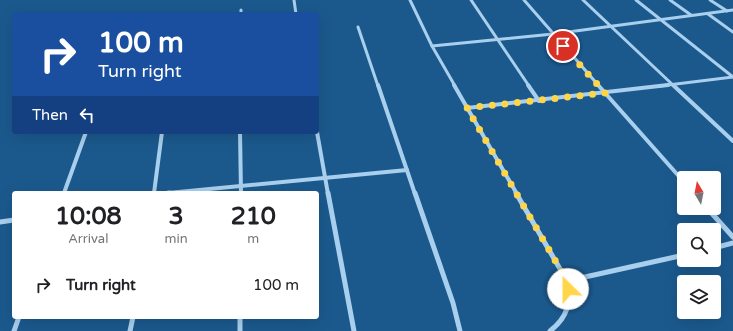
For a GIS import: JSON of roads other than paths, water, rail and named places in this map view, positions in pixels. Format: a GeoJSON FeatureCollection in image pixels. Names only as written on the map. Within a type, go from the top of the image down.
{"type":"FeatureCollection","features":[{"type":"Feature","properties":{"kind":"street"},"geometry":{"type":"LineString","coordinates":[[294,0],[296,12]]}},
{"type":"Feature","properties":{"kind":"street"},"geometry":{"type":"LineString","coordinates":[[410,0],[432,46],[567,281],[570,297],[569,308],[565,317],[550,331]]}},
{"type":"Feature","properties":{"kind":"street"},"geometry":{"type":"LineString","coordinates":[[471,0],[499,39],[539,101]]}},
{"type":"Feature","properties":{"kind":"street"},"geometry":{"type":"LineString","coordinates":[[524,0],[677,174]]}},
{"type":"Feature","properties":{"kind":"street"},"geometry":{"type":"LineString","coordinates":[[583,0],[733,141]]}},
{"type":"Feature","properties":{"kind":"street"},"geometry":{"type":"LineString","coordinates":[[636,0],[733,77]]}},
{"type":"Feature","properties":{"kind":"street"},"geometry":{"type":"LineString","coordinates":[[670,0],[691,16]]}},
{"type":"Feature","properties":{"kind":"street"},"geometry":{"type":"LineString","coordinates":[[710,0],[727,11]]}},
{"type":"Feature","properties":{"kind":"street"},"geometry":{"type":"LineString","coordinates":[[432,46],[553,34],[733,10]]}},
{"type":"Feature","properties":{"kind":"street"},"geometry":{"type":"LineString","coordinates":[[707,14],[733,32]]}},
{"type":"Feature","properties":{"kind":"street"},"geometry":{"type":"LineString","coordinates":[[358,27],[453,303],[460,331]]}},
{"type":"Feature","properties":{"kind":"street"},"geometry":{"type":"LineString","coordinates":[[467,108],[539,101],[671,83],[733,77]]}},
{"type":"Feature","properties":{"kind":"street"},"geometry":{"type":"LineString","coordinates":[[65,191],[85,134]]}},
{"type":"Feature","properties":{"kind":"street"},"geometry":{"type":"LineString","coordinates":[[154,191],[162,134]]}},
{"type":"Feature","properties":{"kind":"street"},"geometry":{"type":"LineString","coordinates":[[240,134],[240,191]]}},
{"type":"Feature","properties":{"kind":"street"},"geometry":{"type":"LineString","coordinates":[[317,134],[354,331]]}},
{"type":"Feature","properties":{"kind":"street"},"geometry":{"type":"LineString","coordinates":[[186,191],[408,170]]}},
{"type":"Feature","properties":{"kind":"street"},"geometry":{"type":"LineString","coordinates":[[713,215],[733,237]]}},
{"type":"Feature","properties":{"kind":"street"},"geometry":{"type":"LineString","coordinates":[[0,222],[12,220]]}},
{"type":"Feature","properties":{"kind":"street"},"geometry":{"type":"LineString","coordinates":[[721,247],[733,244]]}},
{"type":"Feature","properties":{"kind":"street"},"geometry":{"type":"LineString","coordinates":[[567,281],[677,257]]}},
{"type":"Feature","properties":{"kind":"street"},"geometry":{"type":"LineString","coordinates":[[14,331],[18,319]]}},
{"type":"Feature","properties":{"kind":"street"},"geometry":{"type":"LineString","coordinates":[[130,331],[133,319]]}},
{"type":"Feature","properties":{"kind":"street"},"geometry":{"type":"LineString","coordinates":[[240,319],[240,331]]}}]}
